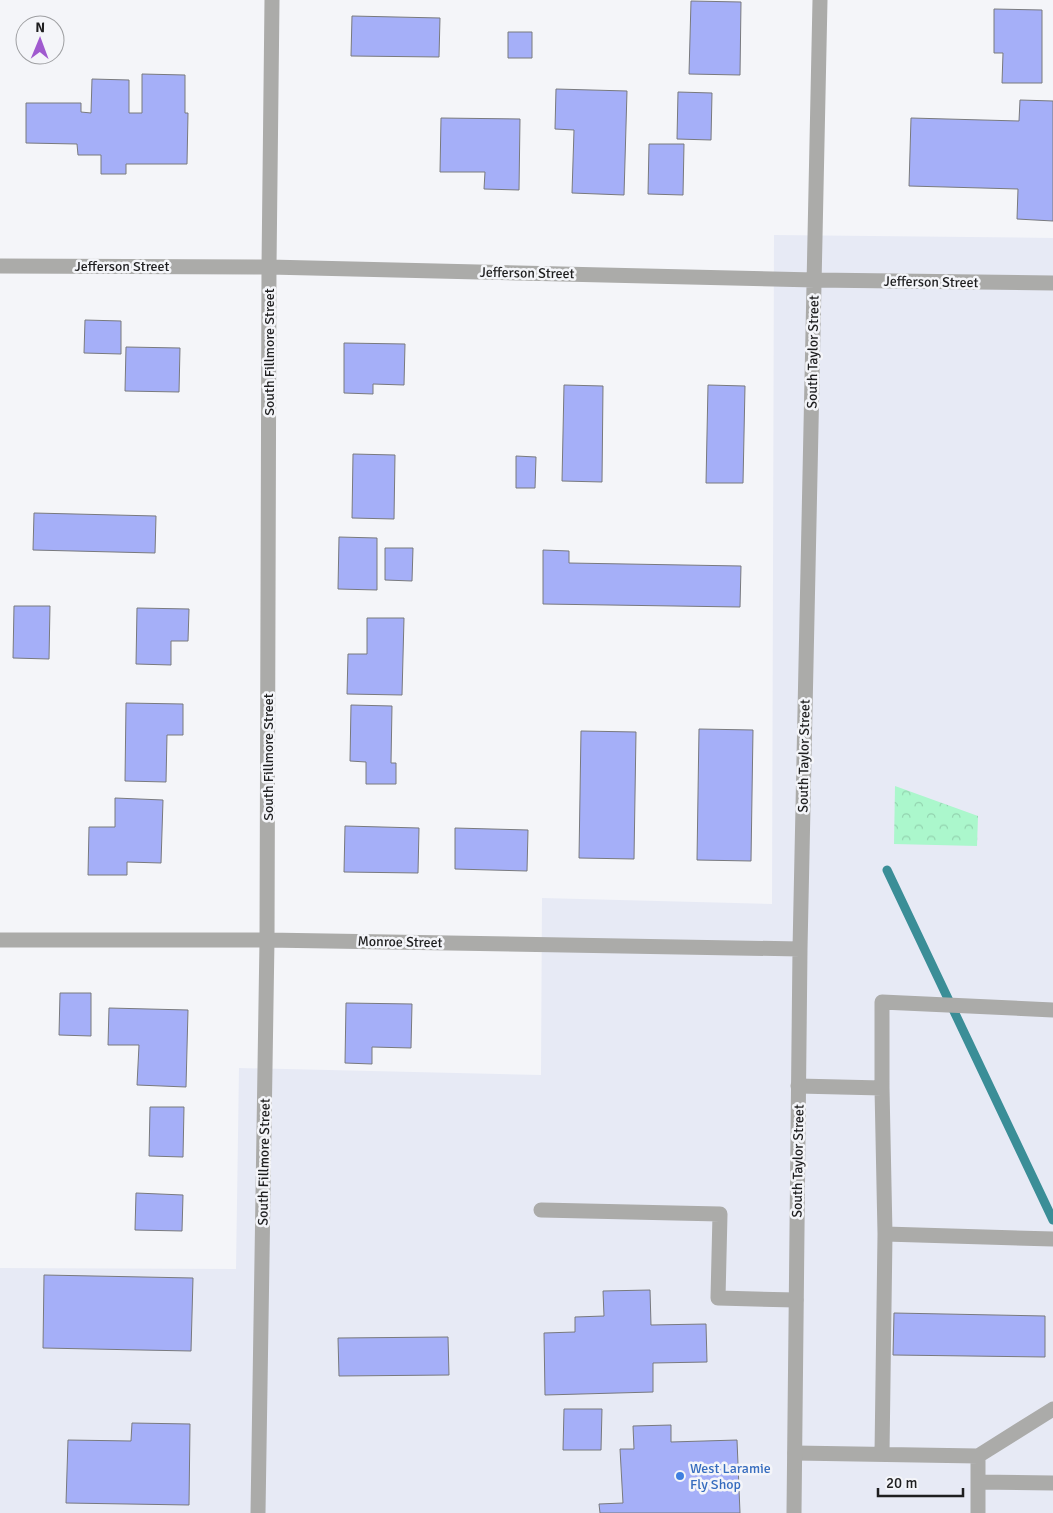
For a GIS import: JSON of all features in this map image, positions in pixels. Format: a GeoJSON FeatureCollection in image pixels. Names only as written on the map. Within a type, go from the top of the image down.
{"type":"FeatureCollection","features":[{"type":"Feature","properties":{"kind":"street","name":"South Fillmore Street"},"geometry":{"type":"LineString","coordinates":[[258,1513],[268,940],[269,267],[272,0]]}},
{"type":"Feature","properties":{"kind":"street","name":"South Taylor Street"},"geometry":{"type":"LineString","coordinates":[[794,1513],[800,949],[820,0]]}},
{"type":"Feature","properties":{"kind":"street","name":"Jefferson Street"},"geometry":{"type":"LineString","coordinates":[[0,266],[269,267],[814,280],[1053,283]]}},
{"type":"Feature","properties":{"kind":"street","name":"Monroe Street"},"geometry":{"type":"LineString","coordinates":[[0,940],[268,940],[800,949]]}},
{"type":"Feature","properties":{"kind":"street"},"geometry":{"type":"LineString","coordinates":[[882,1454],[885,1234],[882,1002],[1053,1010]]}},
{"type":"Feature","properties":{"kind":"street"},"geometry":{"type":"LineString","coordinates":[[798,1086],[882,1088]]}},
{"type":"Feature","properties":{"kind":"street"},"geometry":{"type":"LineString","coordinates":[[541,1210],[720,1214],[718,1298],[796,1300]]}},
{"type":"Feature","properties":{"kind":"street"},"geometry":{"type":"LineString","coordinates":[[885,1234],[1053,1239]]}},
{"type":"Feature","properties":{"kind":"street"},"geometry":{"type":"LineString","coordinates":[[795,1453],[978,1456],[1053,1409]]}},
{"type":"Feature","properties":{"kind":"street"},"geometry":{"type":"LineString","coordinates":[[978,1456],[978,1513]]}},
{"type":"Feature","properties":{"kind":"street"},"geometry":{"type":"LineString","coordinates":[[978,1482],[1053,1483]]}},
{"type":"Feature","properties":{"kind":"shaded area"},"geometry":{"type":"Polygon","coordinates":[[[774,235],[1053,238],[1053,1513],[0,1513],[0,1268],[236,1269],[239,1068],[541,1075],[542,898],[772,904],[774,235]]]}},
{"type":"Feature","properties":{"kind":"green space"},"geometry":{"type":"Polygon","coordinates":[[[895,786],[978,816],[977,846],[894,844],[895,786]]]}},
{"type":"Feature","properties":{"kind":"building"},"geometry":{"type":"Polygon","coordinates":[[[691,1],[741,2],[740,75],[689,74],[691,1]]]}},
{"type":"Feature","properties":{"kind":"building"},"geometry":{"type":"Polygon","coordinates":[[[994,9],[1042,10],[1042,83],[1002,83],[1003,53],[994,53],[994,9]]]}},
{"type":"Feature","properties":{"kind":"building"},"geometry":{"type":"Polygon","coordinates":[[[352,16],[440,18],[439,57],[351,56],[352,16]]]}},
{"type":"Feature","properties":{"kind":"building"},"geometry":{"type":"Polygon","coordinates":[[[508,32],[532,32],[532,58],[508,58],[508,32]]]}},
{"type":"Feature","properties":{"kind":"building"},"geometry":{"type":"Polygon","coordinates":[[[142,74],[185,75],[185,113],[188,113],[187,164],[126,164],[126,174],[101,174],[101,155],[78,155],[77,144],[26,143],[26,103],[81,103],[81,112],[91,113],[92,79],[129,80],[129,113],[142,113],[142,74]]]}},
{"type":"Feature","properties":{"kind":"building"},"geometry":{"type":"Polygon","coordinates":[[[556,89],[627,91],[624,195],[572,193],[574,130],[555,129],[556,89]]]}},
{"type":"Feature","properties":{"kind":"building"},"geometry":{"type":"Polygon","coordinates":[[[678,92],[712,93],[711,140],[677,139],[678,92]]]}},
{"type":"Feature","properties":{"kind":"building"},"geometry":{"type":"Polygon","coordinates":[[[1020,100],[1053,101],[1053,221],[1017,219],[1018,189],[909,186],[911,118],[1019,121],[1020,100]]]}},
{"type":"Feature","properties":{"kind":"building"},"geometry":{"type":"Polygon","coordinates":[[[441,118],[520,119],[519,190],[484,189],[485,172],[440,172],[441,118]]]}},
{"type":"Feature","properties":{"kind":"building"},"geometry":{"type":"Polygon","coordinates":[[[649,144],[684,144],[683,195],[648,194],[649,144]]]}},
{"type":"Feature","properties":{"kind":"building"},"geometry":{"type":"Polygon","coordinates":[[[85,320],[121,321],[121,354],[84,353],[85,320]]]}},
{"type":"Feature","properties":{"kind":"building"},"geometry":{"type":"Polygon","coordinates":[[[344,343],[405,344],[404,385],[373,384],[373,394],[344,393],[344,343]]]}},
{"type":"Feature","properties":{"kind":"building"},"geometry":{"type":"Polygon","coordinates":[[[126,347],[180,348],[179,392],[125,391],[126,347]]]}},
{"type":"Feature","properties":{"kind":"building"},"geometry":{"type":"Polygon","coordinates":[[[564,385],[603,386],[602,482],[562,481],[564,385]]]}},
{"type":"Feature","properties":{"kind":"building"},"geometry":{"type":"Polygon","coordinates":[[[708,385],[745,386],[743,483],[706,483],[708,385]]]}},
{"type":"Feature","properties":{"kind":"building"},"geometry":{"type":"Polygon","coordinates":[[[353,454],[395,455],[394,519],[352,518],[353,454]]]}},
{"type":"Feature","properties":{"kind":"building"},"geometry":{"type":"Polygon","coordinates":[[[516,456],[536,457],[535,488],[516,488],[516,456]]]}},
{"type":"Feature","properties":{"kind":"building"},"geometry":{"type":"Polygon","coordinates":[[[34,513],[156,516],[155,553],[33,550],[34,513]]]}},
{"type":"Feature","properties":{"kind":"building"},"geometry":{"type":"Polygon","coordinates":[[[339,537],[377,538],[377,590],[338,589],[339,537]]]}},
{"type":"Feature","properties":{"kind":"building"},"geometry":{"type":"Polygon","coordinates":[[[385,548],[413,548],[412,581],[385,580],[385,548]]]}},
{"type":"Feature","properties":{"kind":"building"},"geometry":{"type":"Polygon","coordinates":[[[543,550],[569,551],[569,563],[741,566],[740,607],[543,604],[543,550]]]}},
{"type":"Feature","properties":{"kind":"building"},"geometry":{"type":"Polygon","coordinates":[[[14,606],[50,606],[49,659],[13,658],[14,606]]]}},
{"type":"Feature","properties":{"kind":"building"},"geometry":{"type":"Polygon","coordinates":[[[137,608],[189,609],[188,641],[171,641],[171,665],[136,664],[137,608]]]}},
{"type":"Feature","properties":{"kind":"building"},"geometry":{"type":"Polygon","coordinates":[[[367,618],[404,618],[402,695],[347,694],[348,654],[367,654],[367,618]]]}},
{"type":"Feature","properties":{"kind":"building"},"geometry":{"type":"Polygon","coordinates":[[[126,703],[183,704],[183,735],[167,735],[166,782],[125,781],[126,703]]]}},
{"type":"Feature","properties":{"kind":"building"},"geometry":{"type":"Polygon","coordinates":[[[351,705],[392,706],[391,763],[396,763],[396,784],[366,784],[366,762],[350,761],[351,705]]]}},
{"type":"Feature","properties":{"kind":"building"},"geometry":{"type":"Polygon","coordinates":[[[699,729],[753,730],[751,861],[697,860],[699,729]]]}},
{"type":"Feature","properties":{"kind":"building"},"geometry":{"type":"Polygon","coordinates":[[[581,731],[636,732],[634,859],[579,858],[581,731]]]}},
{"type":"Feature","properties":{"kind":"building"},"geometry":{"type":"Polygon","coordinates":[[[115,798],[163,800],[161,863],[127,862],[127,875],[88,875],[89,827],[115,827],[115,798]]]}},
{"type":"Feature","properties":{"kind":"building"},"geometry":{"type":"Polygon","coordinates":[[[345,826],[419,828],[418,873],[344,872],[345,826]]]}},
{"type":"Feature","properties":{"kind":"building"},"geometry":{"type":"Polygon","coordinates":[[[455,828],[528,830],[527,871],[455,869],[455,828]]]}},
{"type":"Feature","properties":{"kind":"building"},"geometry":{"type":"Polygon","coordinates":[[[60,993],[91,993],[91,1036],[59,1035],[60,993]]]}},
{"type":"Feature","properties":{"kind":"building"},"geometry":{"type":"Polygon","coordinates":[[[346,1003],[412,1004],[411,1048],[372,1047],[372,1064],[345,1063],[346,1003]]]}},
{"type":"Feature","properties":{"kind":"building"},"geometry":{"type":"Polygon","coordinates":[[[109,1008],[188,1010],[186,1087],[137,1085],[139,1045],[108,1045],[109,1008]]]}},
{"type":"Feature","properties":{"kind":"building"},"geometry":{"type":"Polygon","coordinates":[[[150,1107],[184,1107],[183,1157],[149,1156],[150,1107]]]}},
{"type":"Feature","properties":{"kind":"building"},"geometry":{"type":"Polygon","coordinates":[[[136,1193],[183,1195],[182,1231],[135,1230],[136,1193]]]}},
{"type":"Feature","properties":{"kind":"building"},"geometry":{"type":"Polygon","coordinates":[[[44,1275],[193,1278],[191,1351],[43,1348],[44,1275]]]}},
{"type":"Feature","properties":{"kind":"building"},"geometry":{"type":"Polygon","coordinates":[[[650,1290],[651,1325],[706,1324],[707,1362],[653,1363],[653,1392],[545,1395],[544,1333],[575,1332],[575,1317],[604,1316],[603,1291],[650,1290]]]}},
{"type":"Feature","properties":{"kind":"building"},"geometry":{"type":"Polygon","coordinates":[[[894,1313],[1045,1316],[1045,1357],[893,1355],[894,1313]]]}},
{"type":"Feature","properties":{"kind":"building"},"geometry":{"type":"Polygon","coordinates":[[[448,1337],[449,1375],[339,1376],[338,1338],[448,1337]]]}},
{"type":"Feature","properties":{"kind":"building"},"geometry":{"type":"Polygon","coordinates":[[[564,1409],[602,1409],[601,1450],[563,1450],[564,1409]]]}},
{"type":"Feature","properties":{"kind":"building"},"geometry":{"type":"Polygon","coordinates":[[[132,1423],[190,1424],[189,1505],[66,1503],[68,1440],[131,1441],[132,1423]]]}},
{"type":"Feature","properties":{"kind":"building","name":"West Laramie Fly Shop"},"geometry":{"type":"Polygon","coordinates":[[[671,1425],[671,1442],[737,1440],[740,1513],[600,1513],[599,1504],[623,1503],[620,1449],[634,1449],[633,1426],[671,1425]]]}},
{"type":"Feature","properties":{"kind":"waterway"},"geometry":{"type":"LineString","coordinates":[[887,870],[1053,1220]]}},
{"type":"Feature","properties":{"kind":"place","name":"West Laramie Fly Shop"},"geometry":{"type":"Point","coordinates":[680,1476]}}]}
